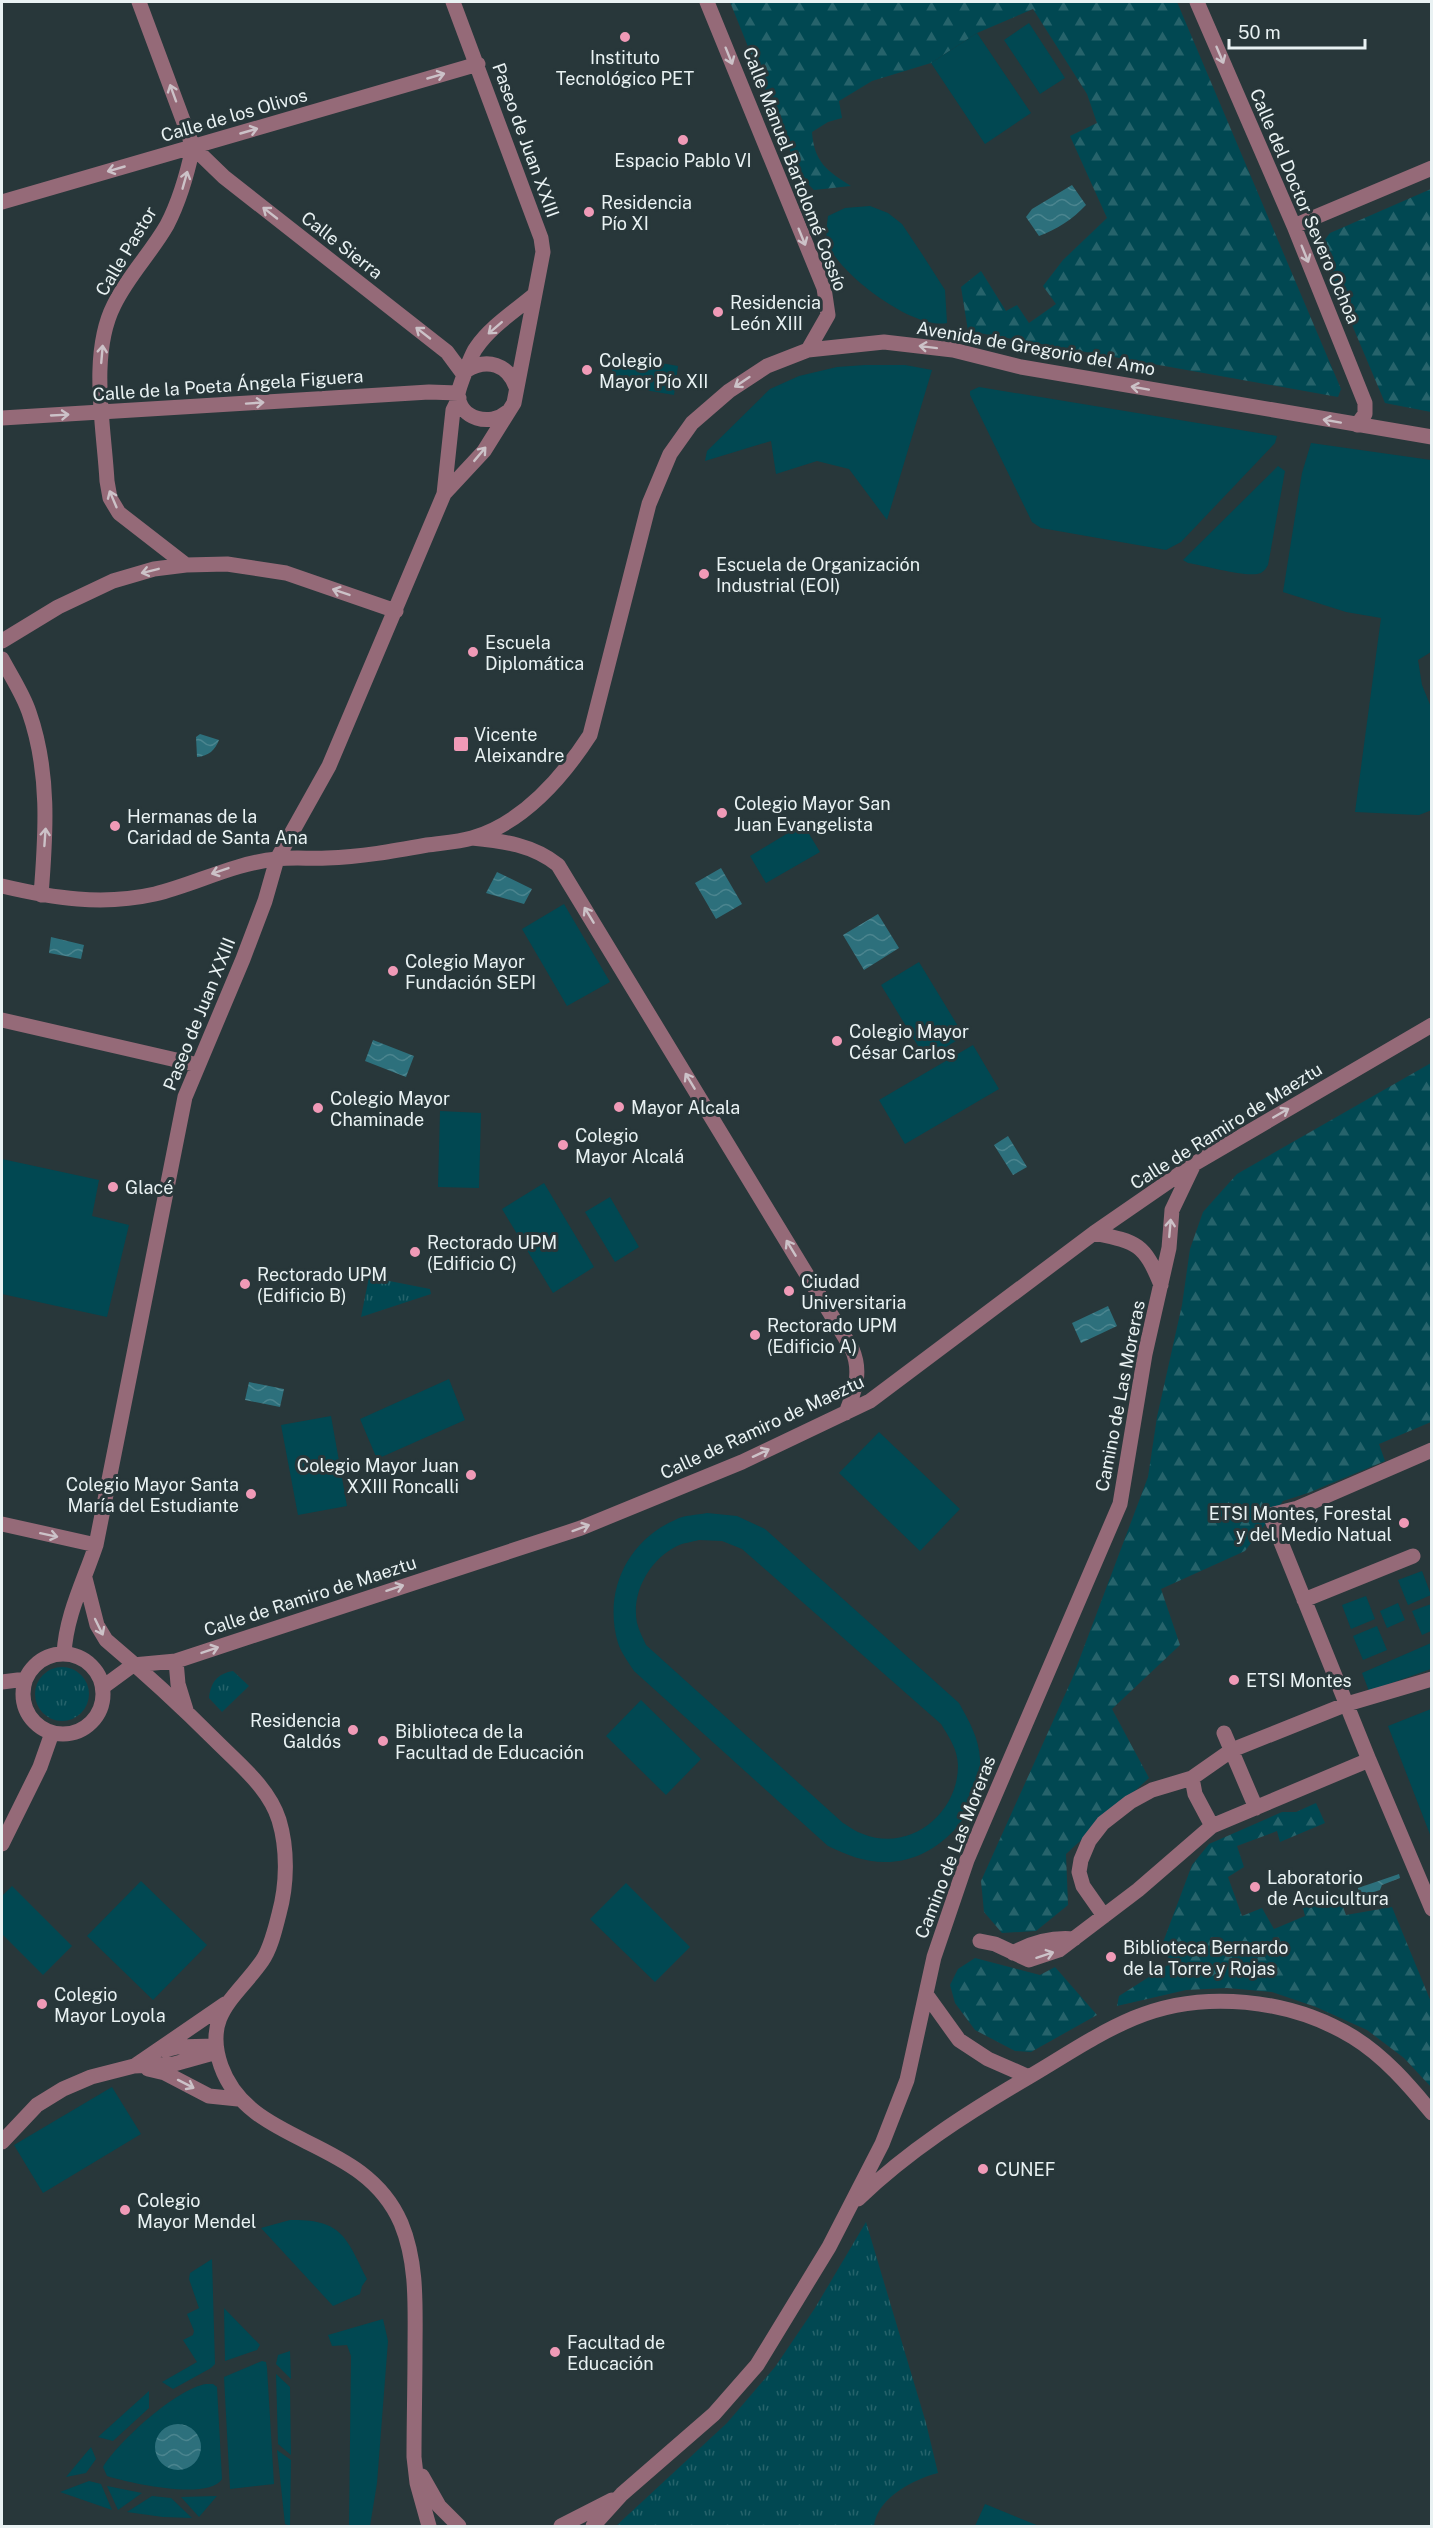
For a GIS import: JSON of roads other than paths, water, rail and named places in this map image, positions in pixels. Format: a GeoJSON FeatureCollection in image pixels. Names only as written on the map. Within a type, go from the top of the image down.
{"type":"FeatureCollection","features":[{"type":"Feature","properties":{"kind":"street"},"geometry":{"type":"LineString","coordinates":[[139,2],[193,147]]}},
{"type":"Feature","properties":{"kind":"street","name":"Paseo de Juan XXIII"},"geometry":{"type":"LineString","coordinates":[[453,2],[541,238],[543,252],[516,387]]}},
{"type":"Feature","properties":{"kind":"street","name":"Calle Manuel Bartolomé Cossío"},"geometry":{"type":"LineString","coordinates":[[707,2],[824,288],[828,315],[808,350]]}},
{"type":"Feature","properties":{"kind":"street","name":"Calle del Doctor Severo Ochoa"},"geometry":{"type":"LineString","coordinates":[[1197,2],[1294,226],[1365,403],[1365,414],[1357,425]]}},
{"type":"Feature","properties":{"kind":"street","name":"Calle de los Olivos"},"geometry":{"type":"LineString","coordinates":[[2,202],[478,64]]}},
{"type":"Feature","properties":{"kind":"street","name":"Calle Sierra"},"geometry":{"type":"LineString","coordinates":[[193,147],[224,177],[447,352],[465,373]]}},
{"type":"Feature","properties":{"kind":"street","name":"Calle Pastor"},"geometry":{"type":"LineString","coordinates":[[186,565],[119,513],[110,498],[100,375],[104,338],[114,305],[166,225],[185,184],[193,147]]}},
{"type":"Feature","properties":{"kind":"street"},"geometry":{"type":"LineString","coordinates":[[1294,226],[1431,168]]}},
{"type":"Feature","properties":{"kind":"street"},"geometry":{"type":"LineString","coordinates":[[444,494],[453,410],[475,349],[487,335],[534,295]]}},
{"type":"Feature","properties":{"kind":"street","name":"Avenida de Gregorio del Amo"},"geometry":{"type":"LineString","coordinates":[[2,886],[41,895],[91,901],[155,894],[231,867],[277,859],[332,858],[380,853],[472,838],[509,820],[544,792],[569,767],[590,735],[649,504],[670,454],[692,423],[729,391],[767,366],[808,350],[885,342],[953,350],[1021,367],[1431,437]]}},
{"type":"Feature","properties":{"kind":"street"},"geometry":{"type":"LineString","coordinates":[[444,494],[484,450],[516,395],[516,387],[508,372],[492,363],[483,363],[465,373]]}},
{"type":"Feature","properties":{"kind":"street","name":"Calle de la Poeta Ángela Figuera"},"geometry":{"type":"LineString","coordinates":[[2,418],[429,392],[458,395]]}},
{"type":"Feature","properties":{"kind":"street"},"geometry":{"type":"LineString","coordinates":[[458,395],[468,414],[476,418],[494,420],[509,410]]}},
{"type":"Feature","properties":{"kind":"street","name":"Paseo de Juan XXIII"},"geometry":{"type":"LineString","coordinates":[[64,1653],[65,1638],[73,1606],[96,1545],[185,1097],[243,959],[265,901],[277,859],[329,766],[444,494]]}},
{"type":"Feature","properties":{"kind":"street"},"geometry":{"type":"LineString","coordinates":[[2,641],[58,608],[113,581],[154,569],[186,565],[226,564],[286,573],[396,611]]}},
{"type":"Feature","properties":{"kind":"street"},"geometry":{"type":"LineString","coordinates":[[2,659],[29,711],[43,767],[46,822],[41,895]]}},
{"type":"Feature","properties":{"kind":"street"},"geometry":{"type":"LineString","coordinates":[[472,838],[524,846],[544,854],[558,865],[852,1349],[857,1360],[858,1378],[846,1413]]}},
{"type":"Feature","properties":{"kind":"street"},"geometry":{"type":"LineString","coordinates":[[2,1020],[198,1065]]}},
{"type":"Feature","properties":{"kind":"street","name":"Calle de Ramiro de Maeztu"},"geometry":{"type":"LineString","coordinates":[[133,1665],[176,1661],[581,1528],[742,1462],[846,1413],[870,1401],[896,1383],[1094,1233],[1194,1164],[1431,1025]]}},
{"type":"Feature","properties":{"kind":"street","name":"Camino de Las Moreras"},"geometry":{"type":"LineString","coordinates":[[592,2526],[622,2494],[714,2414],[757,2365],[809,2282],[882,2144],[908,2080],[934,1957],[967,1860],[1120,1504],[1145,1354],[1168,1248],[1172,1210],[1194,1164]]}},
{"type":"Feature","properties":{"kind":"street","name":"Camino de Las Moreras"},"geometry":{"type":"LineString","coordinates":[[1094,1233],[1122,1239],[1141,1248],[1152,1264],[1161,1286]]}},
{"type":"Feature","properties":{"kind":"street"},"geometry":{"type":"LineString","coordinates":[[1431,1450],[1298,1508],[1270,1515],[1431,1909]]}},
{"type":"Feature","properties":{"kind":"street"},"geometry":{"type":"LineString","coordinates":[[2,1524],[96,1545]]}},
{"type":"Feature","properties":{"kind":"street"},"geometry":{"type":"LineString","coordinates":[[1304,1600],[1413,1556]]}},
{"type":"Feature","properties":{"kind":"street"},"geometry":{"type":"LineString","coordinates":[[85,1578],[97,1625],[106,1640],[186,1710],[259,1786],[279,1820],[284,1848],[283,1897],[263,1960],[226,2003],[158,2052],[134,2066]]}},
{"type":"Feature","properties":{"kind":"street"},"geometry":{"type":"LineString","coordinates":[[64,1653],[78,1656],[99,1674],[104,1701],[99,1714],[90,1724],[72,1733],[52,1733],[40,1727],[27,1712],[23,1692],[26,1679],[41,1660],[64,1653]]}},
{"type":"Feature","properties":{"kind":"street"},"geometry":{"type":"LineString","coordinates":[[176,1661],[178,1684],[186,1710]]}},
{"type":"Feature","properties":{"kind":"street"},"geometry":{"type":"LineString","coordinates":[[103,1687],[133,1665]]}},
{"type":"Feature","properties":{"kind":"street"},"geometry":{"type":"LineString","coordinates":[[2,1682],[26,1679]]}},
{"type":"Feature","properties":{"kind":"street"},"geometry":{"type":"LineString","coordinates":[[1104,1916],[1083,1886],[1079,1872],[1081,1860],[1089,1841],[1103,1823],[1130,1802],[1152,1790],[1192,1778],[1232,1750],[1347,1704],[1431,1679]]}},
{"type":"Feature","properties":{"kind":"street"},"geometry":{"type":"LineString","coordinates":[[2,1844],[40,1767],[52,1733]]}},
{"type":"Feature","properties":{"kind":"street"},"geometry":{"type":"LineString","coordinates":[[1224,1733],[1256,1808]]}},
{"type":"Feature","properties":{"kind":"street"},"geometry":{"type":"LineString","coordinates":[[980,1941],[1013,1953],[1054,1937],[1074,1939],[1212,1826],[1369,1760]]}},
{"type":"Feature","properties":{"kind":"street"},"geometry":{"type":"LineString","coordinates":[[1192,1778],[1195,1794],[1212,1826]]}},
{"type":"Feature","properties":{"kind":"street"},"geometry":{"type":"LineString","coordinates":[[926,1994],[959,2040],[988,2059],[1029,2077]]}},
{"type":"Feature","properties":{"kind":"street"},"geometry":{"type":"LineString","coordinates":[[847,2210],[879,2178],[936,2136],[1093,2037],[1136,2017],[1177,2005],[1229,2002],[1275,2005],[1318,2021],[1353,2037],[1379,2057],[1411,2087],[1431,2113]]}},
{"type":"Feature","properties":{"kind":"street"},"geometry":{"type":"LineString","coordinates":[[226,2003],[218,2023],[216,2049],[229,2085],[238,2099],[266,2120],[352,2165],[380,2191],[396,2212],[408,2245],[414,2276],[414,2457],[417,2483],[427,2525]]}},
{"type":"Feature","properties":{"kind":"street"},"geometry":{"type":"LineString","coordinates":[[158,2052],[177,2047],[216,2049]]}},
{"type":"Feature","properties":{"kind":"street"},"geometry":{"type":"LineString","coordinates":[[2,2142],[37,2105],[63,2089],[91,2077],[134,2066],[174,2064],[216,2049]]}},
{"type":"Feature","properties":{"kind":"street"},"geometry":{"type":"LineString","coordinates":[[134,2066],[165,2073],[209,2096],[238,2099]]}},
{"type":"Feature","properties":{"kind":"street"},"geometry":{"type":"LineString","coordinates":[[414,2457],[430,2492],[459,2526]]}},
{"type":"Feature","properties":{"kind":"street","name":"Camino de Las Moreras"},"geometry":{"type":"LineString","coordinates":[[561,2526],[622,2494]]}},
{"type":"Feature","properties":{"kind":"water"},"geometry":{"type":"Polygon","coordinates":[[[1072,185],[1086,205],[1076,215],[1052,231],[1039,236],[1026,217],[1032,209],[1072,185]]]}},
{"type":"Feature","properties":{"kind":"water"},"geometry":{"type":"Polygon","coordinates":[[[200,734],[219,740],[211,752],[197,757],[196,737],[200,734]]]}},
{"type":"Feature","properties":{"kind":"water"},"geometry":{"type":"Polygon","coordinates":[[[721,868],[742,904],[716,919],[695,883],[721,868]]]}},
{"type":"Feature","properties":{"kind":"water"},"geometry":{"type":"Polygon","coordinates":[[[497,872],[532,889],[524,904],[486,893],[497,872]]]}},
{"type":"Feature","properties":{"kind":"water"},"geometry":{"type":"Polygon","coordinates":[[[878,914],[899,948],[864,970],[843,935],[878,914]]]}},
{"type":"Feature","properties":{"kind":"water"},"geometry":{"type":"Polygon","coordinates":[[[51,937],[84,945],[81,959],[49,953],[51,937]]]}},
{"type":"Feature","properties":{"kind":"water"},"geometry":{"type":"Polygon","coordinates":[[[373,1040],[414,1056],[406,1077],[365,1061],[373,1040]]]}},
{"type":"Feature","properties":{"kind":"water"},"geometry":{"type":"Polygon","coordinates":[[[1008,1136],[1027,1167],[1013,1175],[994,1145],[1008,1136]]]}},
{"type":"Feature","properties":{"kind":"water"},"geometry":{"type":"Polygon","coordinates":[[[1108,1306],[1117,1326],[1081,1343],[1072,1323],[1108,1306]]]}},
{"type":"Feature","properties":{"kind":"water"},"geometry":{"type":"Polygon","coordinates":[[[249,1382],[284,1389],[280,1407],[245,1400],[249,1382]]]}},
{"type":"Feature","properties":{"kind":"water"},"geometry":{"type":"Polygon","coordinates":[[[1399,1874],[1400,1878],[1382,1885],[1380,1890],[1358,1897],[1358,1888],[1399,1874]]]}},
{"type":"Feature","properties":{"kind":"water"},"geometry":{"type":"Polygon","coordinates":[[[178,2424],[194,2431],[201,2447],[194,2463],[178,2470],[162,2463],[155,2447],[162,2431],[178,2424]]]}},
{"type":"Feature","properties":{"kind":"place","name":"Instituto Tecnológico PET"},"geometry":{"type":"Point","coordinates":[625,37]}},
{"type":"Feature","properties":{"kind":"place","name":"Espacio Pablo VI"},"geometry":{"type":"Point","coordinates":[683,140]}},
{"type":"Feature","properties":{"kind":"place","name":"Residencia Pío XI"},"geometry":{"type":"Point","coordinates":[589,212]}},
{"type":"Feature","properties":{"kind":"place","name":"Residencia León XIII"},"geometry":{"type":"Point","coordinates":[718,312]}},
{"type":"Feature","properties":{"kind":"place","name":"Colegio Mayor Pío XII"},"geometry":{"type":"Point","coordinates":[587,370]}},
{"type":"Feature","properties":{"kind":"place","name":"Escuela de Organización Industrial (EOI)"},"geometry":{"type":"Point","coordinates":[704,574]}},
{"type":"Feature","properties":{"kind":"place","name":"Escuela Diplomática"},"geometry":{"type":"Point","coordinates":[473,652]}},
{"type":"Feature","properties":{"kind":"place","name":"Vicente Aleixandre"},"geometry":{"type":"Point","coordinates":[461,744]}},
{"type":"Feature","properties":{"kind":"place","name":"Colegio Mayor San Juan Evangelista"},"geometry":{"type":"Point","coordinates":[722,813]}},
{"type":"Feature","properties":{"kind":"place","name":"Hermanas de la Caridad de Santa Ana"},"geometry":{"type":"Point","coordinates":[115,826]}},
{"type":"Feature","properties":{"kind":"place","name":"Colegio Mayor Fundación SEPI"},"geometry":{"type":"Point","coordinates":[393,971]}},
{"type":"Feature","properties":{"kind":"place","name":"Colegio Mayor César Carlos"},"geometry":{"type":"Point","coordinates":[837,1041]}},
{"type":"Feature","properties":{"kind":"place","name":"Mayor Alcala"},"geometry":{"type":"Point","coordinates":[619,1107]}},
{"type":"Feature","properties":{"kind":"place","name":"Colegio Mayor Chaminade"},"geometry":{"type":"Point","coordinates":[318,1108]}},
{"type":"Feature","properties":{"kind":"place","name":"Colegio Mayor Alcalá"},"geometry":{"type":"Point","coordinates":[563,1145]}},
{"type":"Feature","properties":{"kind":"place","name":"Glacé"},"geometry":{"type":"Point","coordinates":[113,1187]}},
{"type":"Feature","properties":{"kind":"place","name":"Rectorado UPM (Edificio C)"},"geometry":{"type":"Point","coordinates":[415,1252]}},
{"type":"Feature","properties":{"kind":"place","name":"Rectorado UPM (Edificio B)"},"geometry":{"type":"Point","coordinates":[245,1284]}},
{"type":"Feature","properties":{"kind":"place","name":"Ciudad Universitaria"},"geometry":{"type":"Point","coordinates":[789,1291]}},
{"type":"Feature","properties":{"kind":"place","name":"Rectorado UPM (Edificio A)"},"geometry":{"type":"Point","coordinates":[755,1335]}},
{"type":"Feature","properties":{"kind":"place","name":"Colegio Mayor Juan XXIII Roncalli"},"geometry":{"type":"Point","coordinates":[471,1475]}},
{"type":"Feature","properties":{"kind":"place","name":"Colegio Mayor Santa María del Estudiante"},"geometry":{"type":"Point","coordinates":[251,1494]}},
{"type":"Feature","properties":{"kind":"place","name":"ETSI Montes, Forestal y del Medio Natual"},"geometry":{"type":"Point","coordinates":[1404,1523]}},
{"type":"Feature","properties":{"kind":"place","name":"ETSI Montes"},"geometry":{"type":"Point","coordinates":[1234,1680]}},
{"type":"Feature","properties":{"kind":"place","name":"Residencia Galdós"},"geometry":{"type":"Point","coordinates":[353,1730]}},
{"type":"Feature","properties":{"kind":"place","name":"Biblioteca de la Facultad de Educación"},"geometry":{"type":"Point","coordinates":[383,1741]}},
{"type":"Feature","properties":{"kind":"place","name":"Laboratorio de Acuicultura"},"geometry":{"type":"Point","coordinates":[1255,1887]}},
{"type":"Feature","properties":{"kind":"place","name":"Biblioteca Bernardo de la Torre y Rojas"},"geometry":{"type":"Point","coordinates":[1111,1957]}},
{"type":"Feature","properties":{"kind":"place","name":"Colegio Mayor Loyola"},"geometry":{"type":"Point","coordinates":[42,2004]}},
{"type":"Feature","properties":{"kind":"place","name":"CUNEF"},"geometry":{"type":"Point","coordinates":[983,2169]}},
{"type":"Feature","properties":{"kind":"place","name":"Colegio Mayor Mendel"},"geometry":{"type":"Point","coordinates":[125,2210]}},
{"type":"Feature","properties":{"kind":"place","name":"Facultad de Educación"},"geometry":{"type":"Point","coordinates":[555,2352]}}]}
